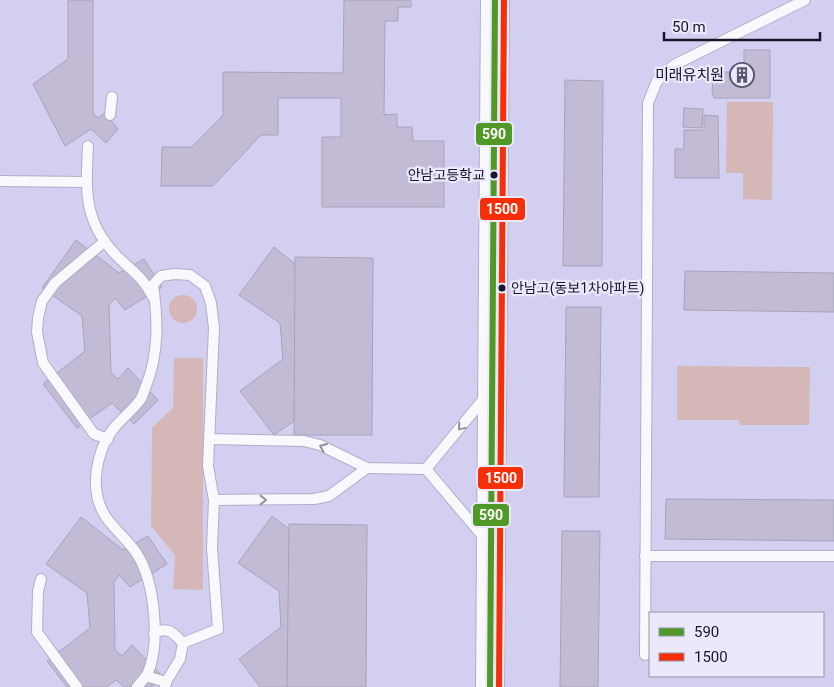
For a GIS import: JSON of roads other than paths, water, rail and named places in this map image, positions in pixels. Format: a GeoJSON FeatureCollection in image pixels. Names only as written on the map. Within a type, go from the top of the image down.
{"type":"FeatureCollection","features":[{"type":"Feature","properties":{"kind":"main road"},"geometry":{"type":"LineString","coordinates":[[490,687],[495,0]]}},
{"type":"Feature","properties":{"kind":"lane"},"geometry":{"type":"LineString","coordinates":[[645,655],[648,103],[657,81],[674,65],[805,0]]}},
{"type":"Feature","properties":{"kind":"lane"},"geometry":{"type":"LineString","coordinates":[[110,115],[112,97]]}},
{"type":"Feature","properties":{"kind":"lane"},"geometry":{"type":"LineString","coordinates":[[88,146],[86,182],[90,211],[97,232],[114,254],[141,279],[155,299]]}},
{"type":"Feature","properties":{"kind":"lane"},"geometry":{"type":"LineString","coordinates":[[0,181],[86,182]]}},
{"type":"Feature","properties":{"kind":"lane"},"geometry":{"type":"LineString","coordinates":[[105,242],[55,283],[42,301],[37,332],[43,363],[94,434],[108,439]]}},
{"type":"Feature","properties":{"kind":"lane"},"geometry":{"type":"LineString","coordinates":[[137,687],[146,676],[151,660],[154,633],[150,592],[141,562],[135,552],[109,523],[102,511],[97,495],[96,475],[101,451],[113,429],[140,399],[150,376],[157,339],[157,314],[153,285],[161,276],[174,274],[190,275],[205,286],[211,303],[214,328],[208,466],[214,500],[212,548],[218,629],[183,643]]}},
{"type":"Feature","properties":{"kind":"lane"},"geometry":{"type":"LineString","coordinates":[[426,469],[492,389]]}},
{"type":"Feature","properties":{"kind":"lane"},"geometry":{"type":"LineString","coordinates":[[210,438],[304,441],[320,445],[367,468],[426,469],[491,546]]}},
{"type":"Feature","properties":{"kind":"lane"},"geometry":{"type":"LineString","coordinates":[[214,500],[314,499],[329,496],[367,468]]}},
{"type":"Feature","properties":{"kind":"lane"},"geometry":{"type":"LineString","coordinates":[[645,556],[834,556]]}},
{"type":"Feature","properties":{"kind":"lane"},"geometry":{"type":"LineString","coordinates":[[41,579],[38,591],[37,632],[77,687]]}},
{"type":"Feature","properties":{"kind":"lane"},"geometry":{"type":"LineString","coordinates":[[154,633],[162,629],[170,631],[183,643]]}},
{"type":"Feature","properties":{"kind":"lane"},"geometry":{"type":"LineString","coordinates":[[146,676],[165,684],[180,659],[183,643]]}},
{"type":"Feature","properties":{"kind":"place","name":"미래유치원"},"geometry":{"type":"Point","coordinates":[742,75]}},
{"type":"Feature","properties":{"kind":"place","name":"안남고등학교"},"geometry":{"type":"Point","coordinates":[494,175]}},
{"type":"Feature","properties":{"kind":"place","name":"안남고(동보1차아파트)"},"geometry":{"type":"Point","coordinates":[502,288]}}]}
